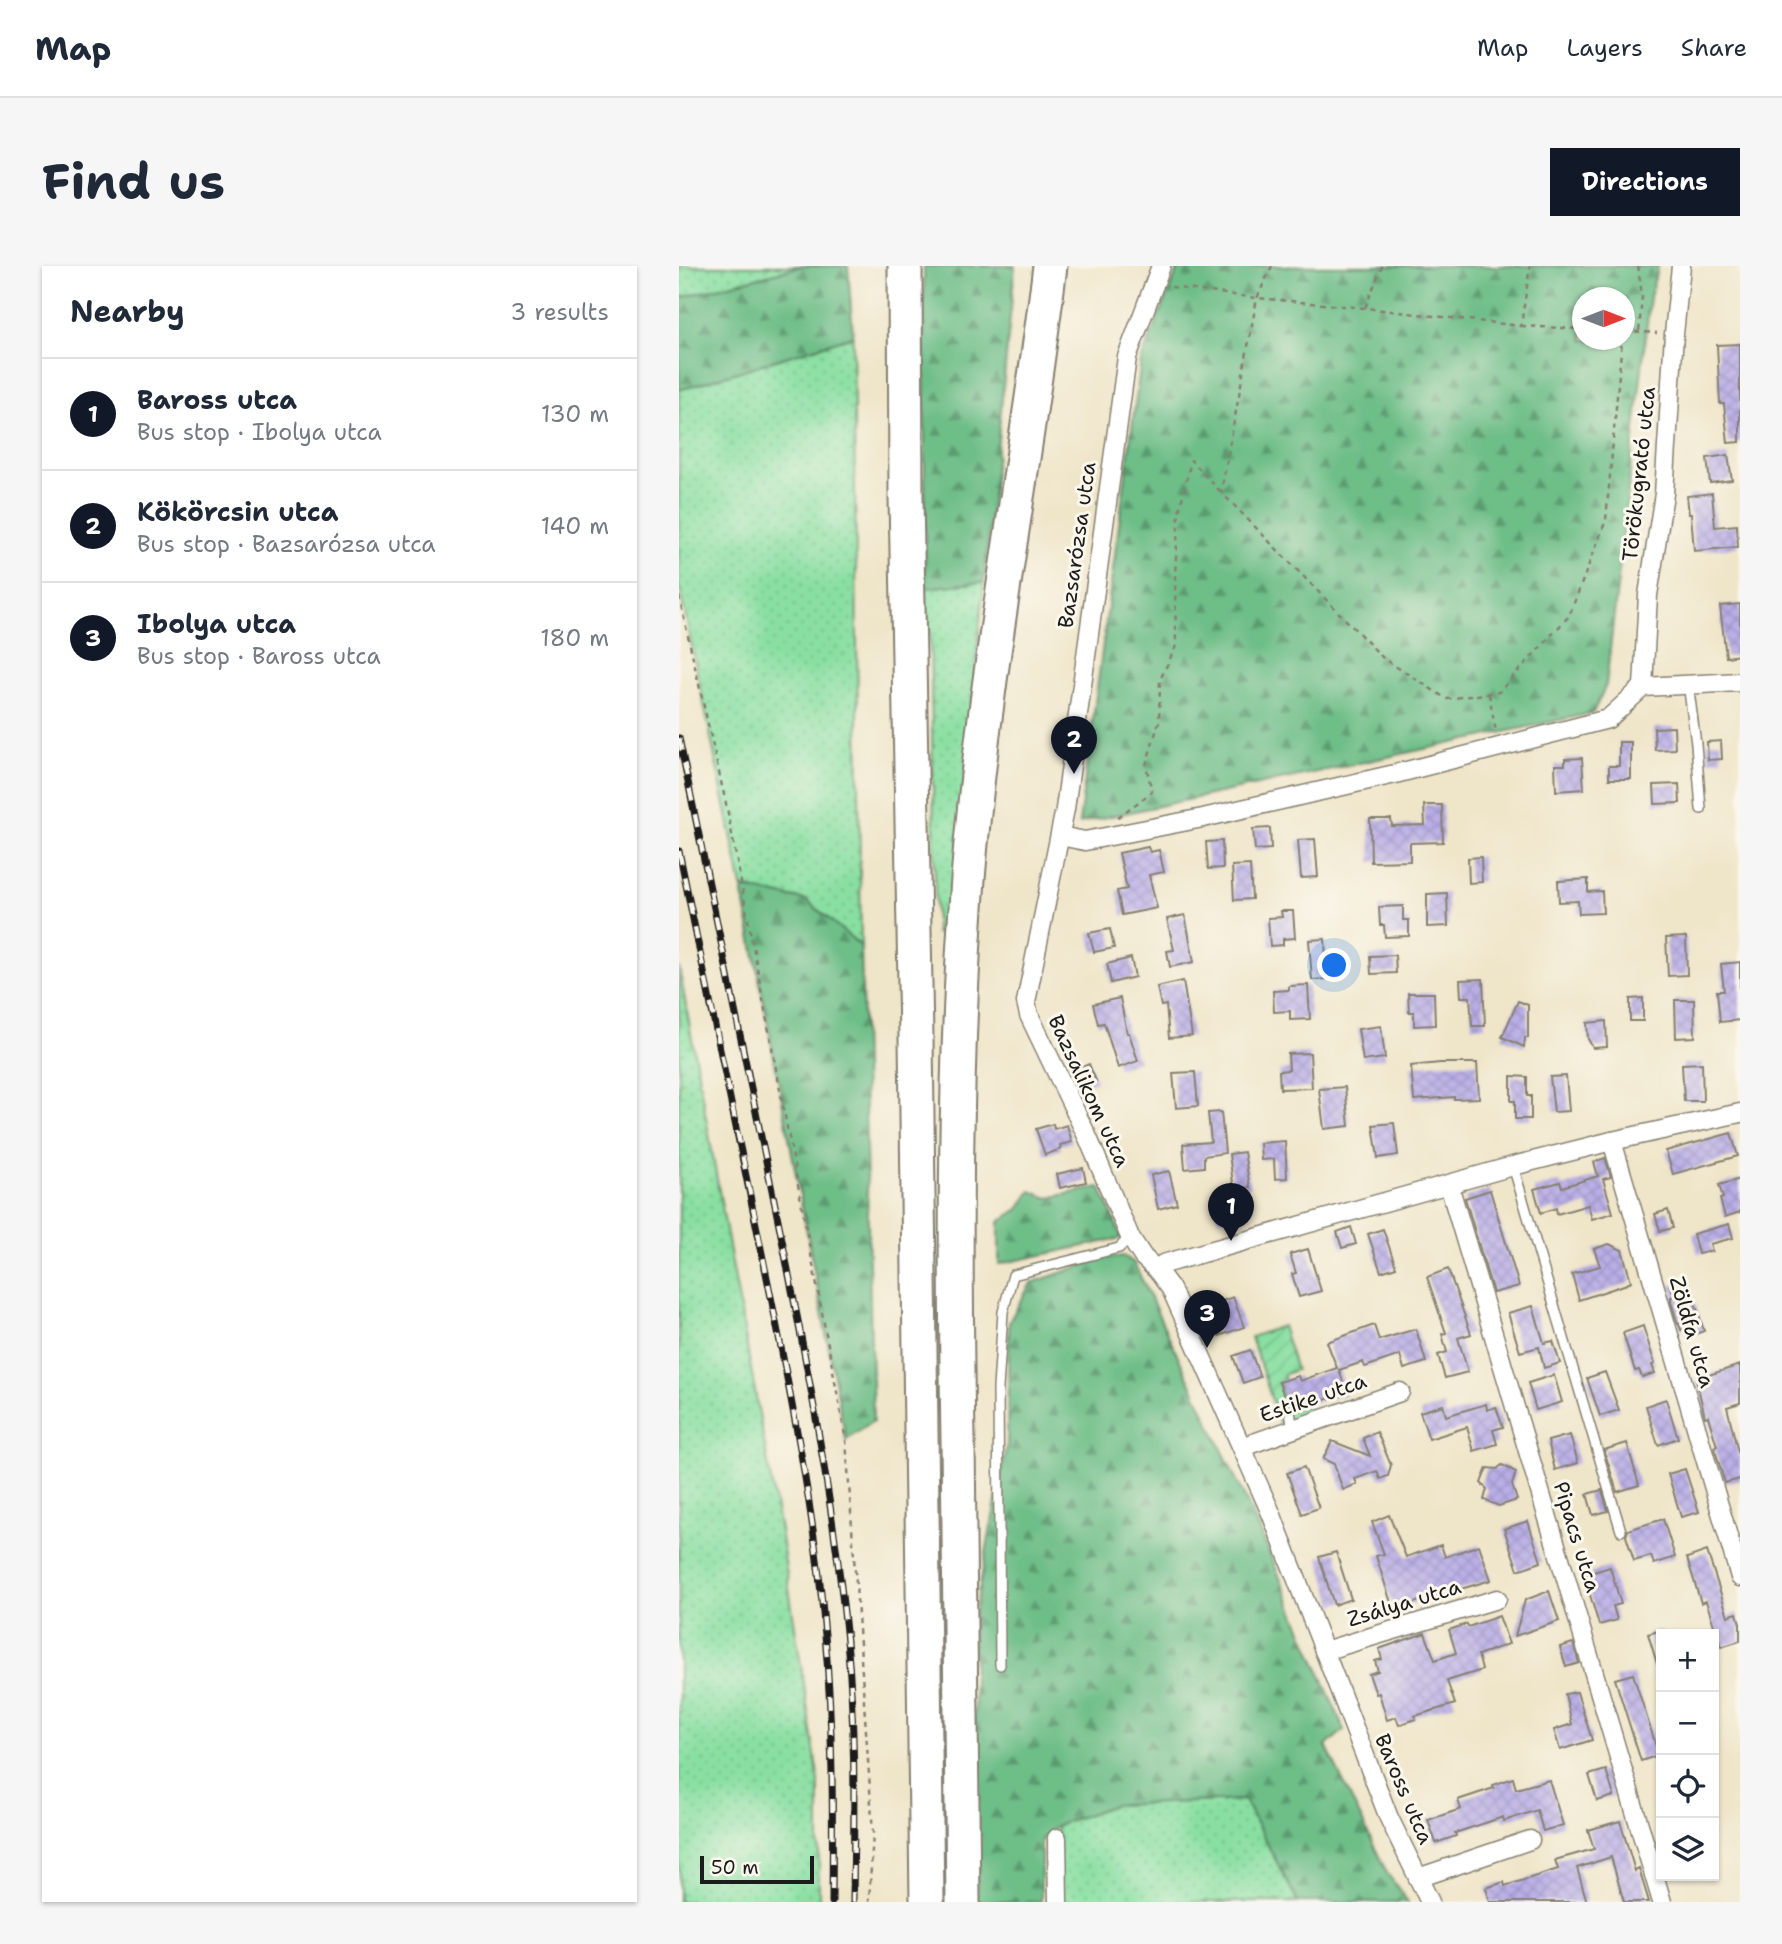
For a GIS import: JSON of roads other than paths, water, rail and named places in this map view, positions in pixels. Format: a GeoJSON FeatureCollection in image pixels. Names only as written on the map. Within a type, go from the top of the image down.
{"type":"FeatureCollection","features":[{"type":"Feature","properties":{"kind":"highway"},"geometry":{"type":"LineString","coordinates":[[905,266],[906,497],[927,1902]]}},
{"type":"Feature","properties":{"kind":"highway"},"geometry":{"type":"LineString","coordinates":[[963,1902],[955,1220],[957,1076],[968,876],[987,701],[1037,373],[1050,266]]}},
{"type":"Feature","properties":{"kind":"street","name":"Bazsarózsa utca"},"geometry":{"type":"LineString","coordinates":[[1060,836],[1127,356],[1161,266]]}},
{"type":"Feature","properties":{"kind":"street","name":"Törökugrató utca"},"geometry":{"type":"LineString","coordinates":[[1643,687],[1648,595],[1664,494],[1681,266]]}},
{"type":"Feature","properties":{"kind":"street"},"geometry":{"type":"LineString","coordinates":[[1060,836],[1085,841],[1203,818],[1395,774],[1608,719],[1643,687],[1740,681]]}},
{"type":"Feature","properties":{"kind":"street","name":"Bazsalikom utca"},"geometry":{"type":"LineString","coordinates":[[1060,836],[1026,1002],[1029,1014],[1088,1138],[1130,1237],[1143,1257],[1157,1270]]}},
{"type":"Feature","properties":{"kind":"street"},"geometry":{"type":"LineString","coordinates":[[1157,1270],[1163,1264],[1513,1166],[1740,1113]]}},
{"type":"Feature","properties":{"kind":"street","name":"Zöldfa utca"},"geometry":{"type":"LineString","coordinates":[[1612,1141],[1740,1577]]}},
{"type":"Feature","properties":{"kind":"street","name":"Pipacs utca"},"geometry":{"type":"LineString","coordinates":[[1449,1185],[1662,1902]]}},
{"type":"Feature","properties":{"kind":"street","name":"Baross utca"},"geometry":{"type":"LineString","coordinates":[[1157,1270],[1171,1289],[1242,1447],[1389,1818],[1430,1902]]}},
{"type":"Feature","properties":{"kind":"street","name":"Estike utca"},"geometry":{"type":"LineString","coordinates":[[1242,1447],[1400,1392]]}},
{"type":"Feature","properties":{"kind":"street","name":"Zsálya utca"},"geometry":{"type":"LineString","coordinates":[[1324,1651],[1497,1599]]}},
{"type":"Feature","properties":{"kind":"street"},"geometry":{"type":"LineString","coordinates":[[1057,1838],[1058,1902]]}},
{"type":"Feature","properties":{"kind":"street"},"geometry":{"type":"LineString","coordinates":[[1418,1878],[1530,1840]]}},
{"type":"Feature","properties":{"kind":"lane"},"geometry":{"type":"LineString","coordinates":[[1688,683],[1701,808]]}},
{"type":"Feature","properties":{"kind":"lane"},"geometry":{"type":"LineString","coordinates":[[1513,1166],[1621,1531]]}},
{"type":"Feature","properties":{"kind":"lane"},"geometry":{"type":"LineString","coordinates":[[1000,1665],[998,1388],[1003,1312],[1013,1275],[1119,1248],[1130,1237]]}},
{"type":"Feature","properties":{"kind":"lane"},"geometry":{"type":"LineString","coordinates":[[1290,1411],[1293,1430]]}},
{"type":"Feature","properties":{"kind":"railway"},"geometry":{"type":"LineString","coordinates":[[679,738],[789,1277],[832,1519],[852,1706],[853,1902]]}},
{"type":"Feature","properties":{"kind":"railway"},"geometry":{"type":"LineString","coordinates":[[679,851],[780,1343],[810,1509],[821,1593],[830,1702],[832,1902]]}},
{"type":"Feature","properties":{"kind":"place","name":"Kökörcsin utca"},"geometry":{"type":"Point","coordinates":[1074,774]}},
{"type":"Feature","properties":{"kind":"place","name":"Baross utca"},"geometry":{"type":"Point","coordinates":[1231,1241]}},
{"type":"Feature","properties":{"kind":"place","name":"Ibolya utca"},"geometry":{"type":"Point","coordinates":[1207,1348]}}]}
